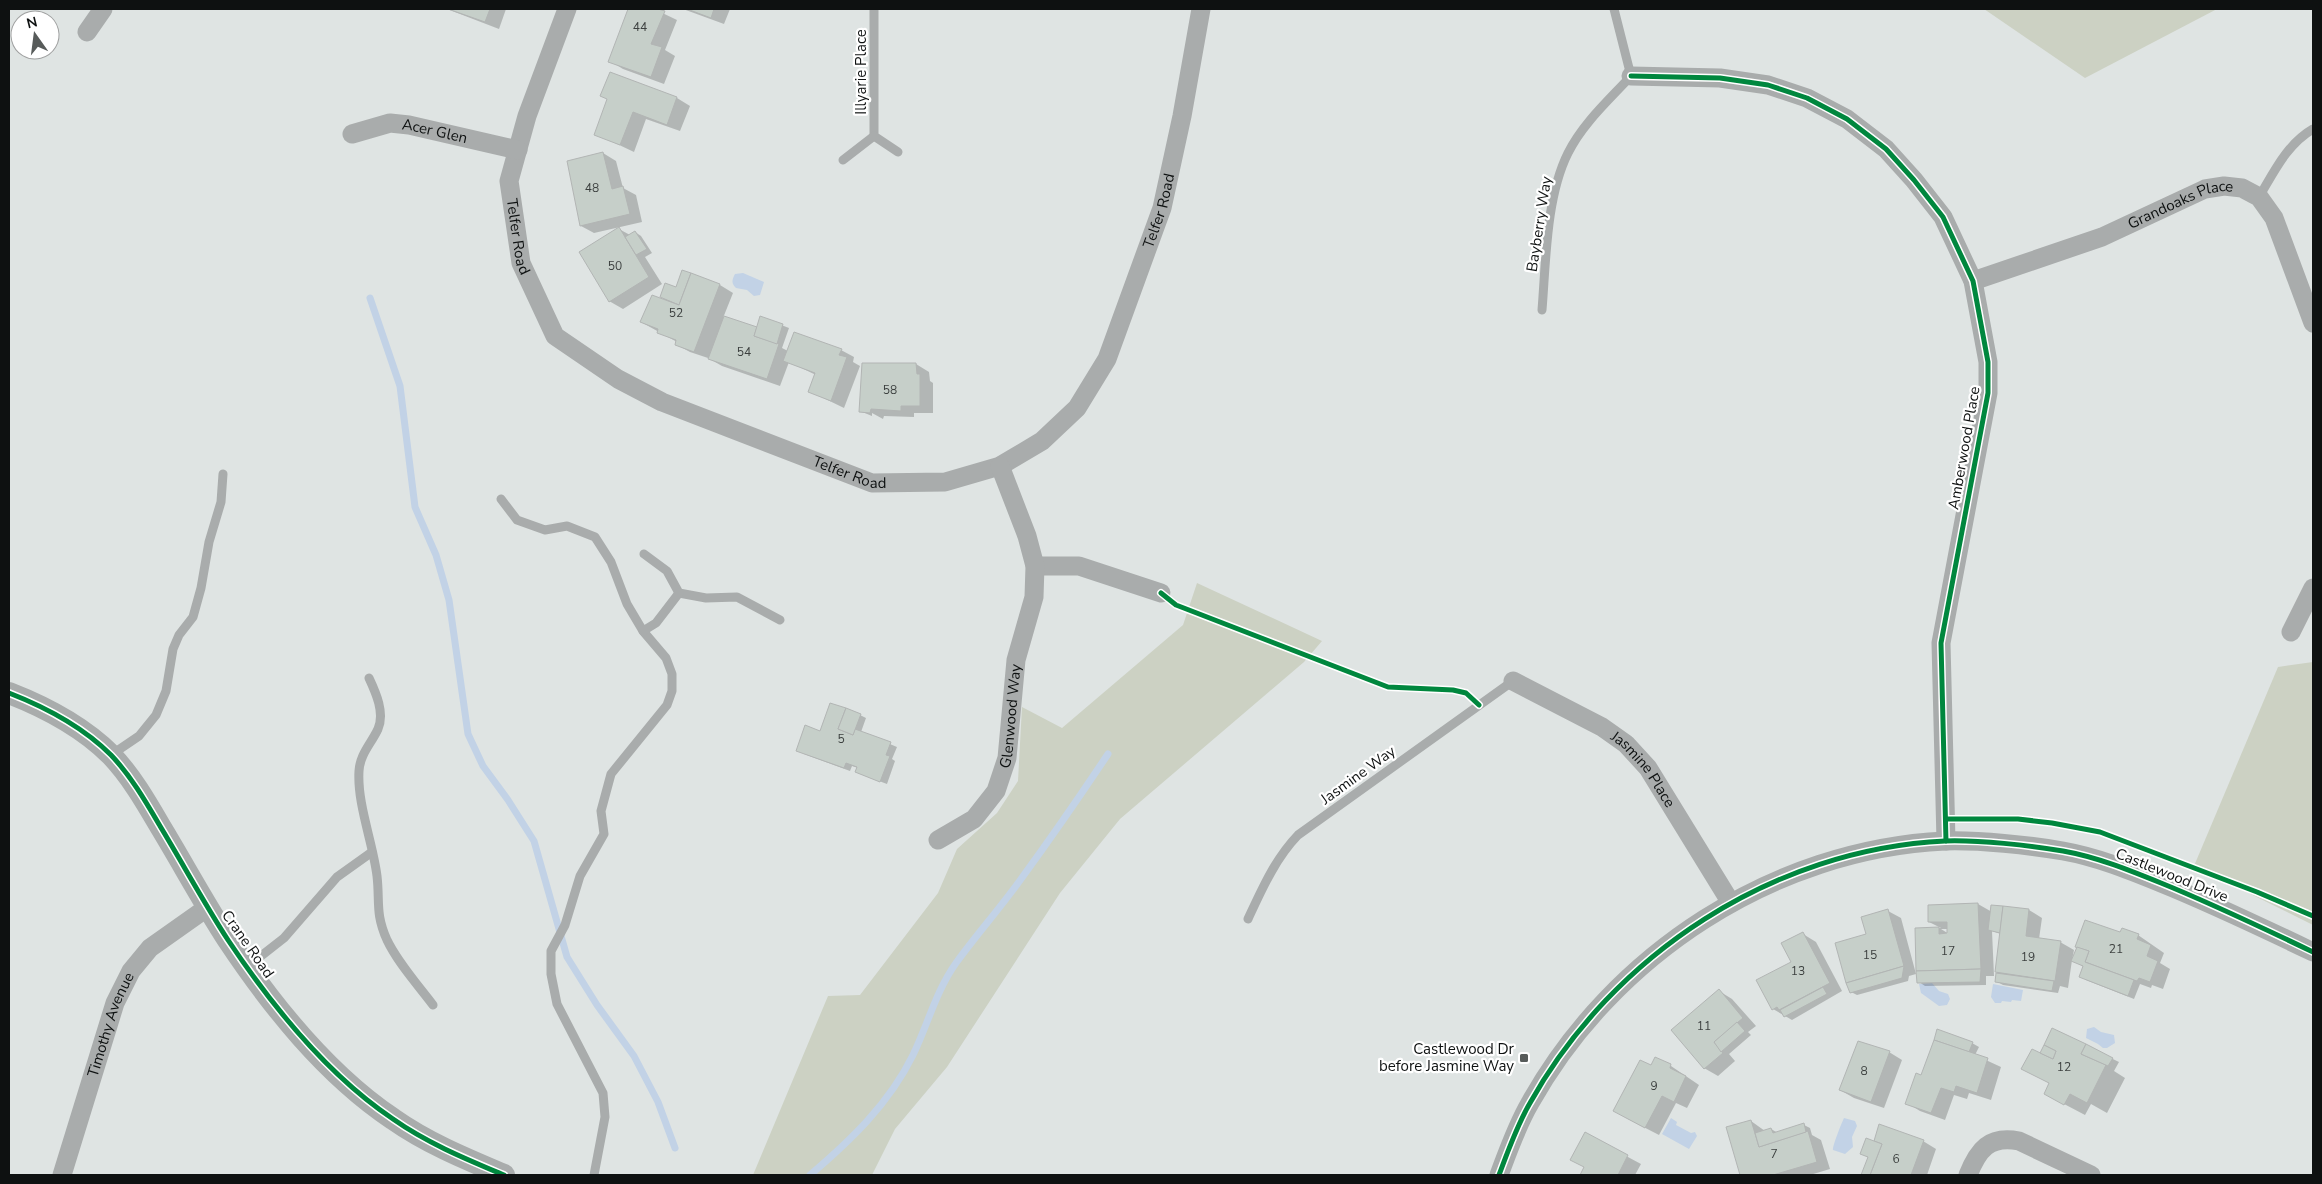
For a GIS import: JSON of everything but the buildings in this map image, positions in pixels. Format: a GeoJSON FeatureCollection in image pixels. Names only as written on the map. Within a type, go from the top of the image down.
{"type":"FeatureCollection","features":[{"type":"Feature","properties":{"kind":"street"},"geometry":{"type":"LineString","coordinates":[[87,32],[103,9]]}},
{"type":"Feature","properties":{"kind":"street","name":"Telfer Road"},"geometry":{"type":"LineString","coordinates":[[567,9],[527,116],[509,181],[521,263],[555,336],[618,379],[662,402],[872,483],[945,482],[1000,466],[1042,441],[1077,408],[1107,359],[1162,208],[1182,116],[1201,9]]}},
{"type":"Feature","properties":{"kind":"street","name":"Amberwood Place"},"geometry":{"type":"LineString","coordinates":[[1631,76],[1720,78],[1768,85],[1807,98],[1847,119],[1886,149],[1914,180],[1943,217],[1973,281],[1988,362],[1988,393],[1941,644],[1946,841]]}},
{"type":"Feature","properties":{"kind":"street","name":"Acer Glen"},"geometry":{"type":"LineString","coordinates":[[352,134],[390,123],[409,125],[518,150]]}},
{"type":"Feature","properties":{"kind":"street","name":"Grandoaks Place"},"geometry":{"type":"LineString","coordinates":[[1973,281],[2102,238],[2205,189],[2224,186],[2242,188],[2259,197],[2274,218],[2313,324]]}},
{"type":"Feature","properties":{"kind":"street","name":"Glenwood Way"},"geometry":{"type":"LineString","coordinates":[[938,840],[974,819],[996,791],[1007,758],[1016,660],[1034,597],[1035,566],[1027,536],[1000,466]]}},
{"type":"Feature","properties":{"kind":"street"},"geometry":{"type":"LineString","coordinates":[[1035,566],[1079,566],[1161,593]]}},
{"type":"Feature","properties":{"kind":"street"},"geometry":{"type":"LineString","coordinates":[[2291,632],[2313,588]]}},
{"type":"Feature","properties":{"kind":"street","name":"Jasmine Place"},"geometry":{"type":"LineString","coordinates":[[1513,681],[1602,727],[1626,744],[1648,768],[1731,903]]}},
{"type":"Feature","properties":{"kind":"street","name":"Crane Road"},"geometry":{"type":"LineString","coordinates":[[9,693],[31,701],[72,724],[111,755],[141,794],[208,907],[247,967],[299,1032],[333,1070],[365,1098],[420,1136],[462,1158],[504,1175]]}},
{"type":"Feature","properties":{"kind":"street","name":"Castlewood Drive"},"geometry":{"type":"LineString","coordinates":[[1499,1175],[1529,1104],[1562,1051],[1596,1010],[1639,967],[1689,929],[1731,903],[1775,881],[1830,861],[1889,847],[1946,841],[2006,844],[2063,851],[2116,864],[2206,901],[2313,952]]}},
{"type":"Feature","properties":{"kind":"street","name":"Timothy Avenue"},"geometry":{"type":"LineString","coordinates":[[62,1175],[115,1003],[131,971],[150,948],[208,907]]}},
{"type":"Feature","properties":{"kind":"street"},"geometry":{"type":"LineString","coordinates":[[1968,1175],[1978,1153],[1986,1146],[2008,1139],[2019,1141],[2091,1175]]}},
{"type":"Feature","properties":{"kind":"lane","name":"Illyarie Place"},"geometry":{"type":"LineString","coordinates":[[874,9],[874,136]]}},
{"type":"Feature","properties":{"kind":"lane"},"geometry":{"type":"LineString","coordinates":[[1614,9],[1631,76]]}},
{"type":"Feature","properties":{"kind":"lane","name":"Bayberry Way"},"geometry":{"type":"LineString","coordinates":[[1542,310],[1546,253],[1558,180],[1568,153],[1581,132],[1631,76]]}},
{"type":"Feature","properties":{"kind":"lane"},"geometry":{"type":"LineString","coordinates":[[2259,197],[2287,151],[2304,134],[2313,129]]}},
{"type":"Feature","properties":{"kind":"lane","name":"Illyarie Place"},"geometry":{"type":"LineString","coordinates":[[874,136],[898,152]]}},
{"type":"Feature","properties":{"kind":"lane","name":"Illyarie Place"},"geometry":{"type":"LineString","coordinates":[[844,160],[874,136]]}},
{"type":"Feature","properties":{"kind":"lane"},"geometry":{"type":"LineString","coordinates":[[111,755],[139,736],[156,715],[163,699],[171,669],[173,649],[179,635],[193,617],[201,588],[209,542],[221,502],[223,474]]}},
{"type":"Feature","properties":{"kind":"lane"},"geometry":{"type":"LineString","coordinates":[[501,499],[517,520],[545,530],[567,526],[595,537],[611,562],[627,604],[642,632],[666,658],[672,674],[672,691],[666,705],[611,774],[601,811],[604,834],[580,876],[565,925],[551,951],[551,974],[557,1004],[603,1093],[605,1117],[594,1175]]}},
{"type":"Feature","properties":{"kind":"lane"},"geometry":{"type":"LineString","coordinates":[[644,554],[667,571],[679,593]]}},
{"type":"Feature","properties":{"kind":"lane"},"geometry":{"type":"LineString","coordinates":[[642,632],[656,623],[679,593]]}},
{"type":"Feature","properties":{"kind":"lane"},"geometry":{"type":"LineString","coordinates":[[679,593],[706,598],[738,597],[780,620]]}},
{"type":"Feature","properties":{"kind":"lane"},"geometry":{"type":"LineString","coordinates":[[369,678],[377,695],[380,712],[379,727],[362,754],[359,771],[361,795],[377,878],[378,918],[385,934],[411,976],[433,1005]]}},
{"type":"Feature","properties":{"kind":"lane","name":"Jasmine Way"},"geometry":{"type":"LineString","coordinates":[[1248,919],[1273,868],[1285,849],[1298,836],[1513,681]]}},
{"type":"Feature","properties":{"kind":"lane"},"geometry":{"type":"LineString","coordinates":[[247,967],[284,938],[337,877],[372,852]]}},
{"type":"Feature","properties":{"kind":"shaded area"},"geometry":{"type":"Polygon","coordinates":[[[1984,9],[2217,9],[2085,78],[1984,9]]]}},
{"type":"Feature","properties":{"kind":"shaded area"},"geometry":{"type":"Polygon","coordinates":[[[1197,583],[1322,641],[1304,662],[1120,819],[1060,893],[947,1067],[895,1129],[872,1175],[753,1175],[828,996],[860,995],[938,893],[957,849],[997,813],[1018,781],[1022,707],[1062,728],[1183,625],[1197,583]]]}},
{"type":"Feature","properties":{"kind":"shaded area"},"geometry":{"type":"Polygon","coordinates":[[[2313,662],[2313,925],[2194,866],[2278,667],[2313,662]]]}},
{"type":"Feature","properties":{"kind":"water"},"geometry":{"type":"Polygon","coordinates":[[[743,273],[764,282],[760,295],[754,296],[747,290],[736,288],[733,285],[732,281],[735,274],[743,273]]]}},
{"type":"Feature","properties":{"kind":"water"},"geometry":{"type":"Polygon","coordinates":[[[1932,983],[1939,991],[1948,994],[1950,999],[1947,1005],[1939,1006],[1921,993],[1919,984],[1932,983]]]}},
{"type":"Feature","properties":{"kind":"water"},"geometry":{"type":"Polygon","coordinates":[[[1993,984],[2023,990],[2021,1001],[2012,1000],[2011,1002],[2002,1001],[2001,1003],[1995,1003],[1991,997],[1993,984]]]}},
{"type":"Feature","properties":{"kind":"water"},"geometry":{"type":"Polygon","coordinates":[[[2094,1027],[2101,1032],[2114,1035],[2115,1043],[2107,1048],[2103,1048],[2086,1038],[2087,1029],[2094,1027]]]}},
{"type":"Feature","properties":{"kind":"water"},"geometry":{"type":"Polygon","coordinates":[[[1671,1118],[1677,1122],[1676,1125],[1691,1133],[1695,1132],[1697,1136],[1689,1149],[1662,1134],[1671,1118]]]}},
{"type":"Feature","properties":{"kind":"water"},"geometry":{"type":"Polygon","coordinates":[[[1844,1118],[1855,1121],[1857,1126],[1852,1137],[1853,1147],[1845,1154],[1833,1150],[1844,1118]]]}},
{"type":"Feature","properties":{"kind":"waterway"},"geometry":{"type":"LineString","coordinates":[[370,298],[400,386],[415,507],[436,555],[449,600],[468,734],[483,766],[508,800],[534,841],[567,957],[597,1005],[634,1056],[658,1102],[675,1148]]}},
{"type":"Feature","properties":{"kind":"waterway"},"geometry":{"type":"LineString","coordinates":[[810,1175],[868,1121],[892,1090],[913,1055],[938,996],[956,963],[1032,864],[1108,754]]}},
{"type":"Feature","properties":{"kind":"cycle path"},"geometry":{"type":"LineString","coordinates":[[1631,76],[1720,78],[1768,85],[1807,98],[1847,119],[1886,149],[1914,180],[1943,217],[1973,281],[1988,362],[1988,393],[1941,643],[1946,841]]}},
{"type":"Feature","properties":{"kind":"cycle path"},"geometry":{"type":"LineString","coordinates":[[1161,593],[1176,605],[1388,687],[1453,690],[1466,693],[1479,705]]}},
{"type":"Feature","properties":{"kind":"cycle path"},"geometry":{"type":"LineString","coordinates":[[9,693],[50,711],[76,727],[100,745],[118,763],[144,799],[210,912],[245,965],[282,1014],[323,1060],[368,1101],[406,1128],[447,1150],[504,1175]]}},
{"type":"Feature","properties":{"kind":"cycle path"},"geometry":{"type":"LineString","coordinates":[[1946,819],[2018,819],[2100,832],[2257,892],[2313,916]]}},
{"type":"Feature","properties":{"kind":"cycle path"},"geometry":{"type":"LineString","coordinates":[[1499,1175],[1525,1111],[1565,1049],[1606,1000],[1653,957],[1705,919],[1760,888],[1820,864],[1881,848],[1945,841],[2004,843],[2063,851],[2101,860],[2149,878],[2313,952]]}},
{"type":"Feature","properties":{"kind":"place","name":"Castlewood Dr before Jasmine Way"},"geometry":{"type":"Point","coordinates":[1524,1058]}}]}
